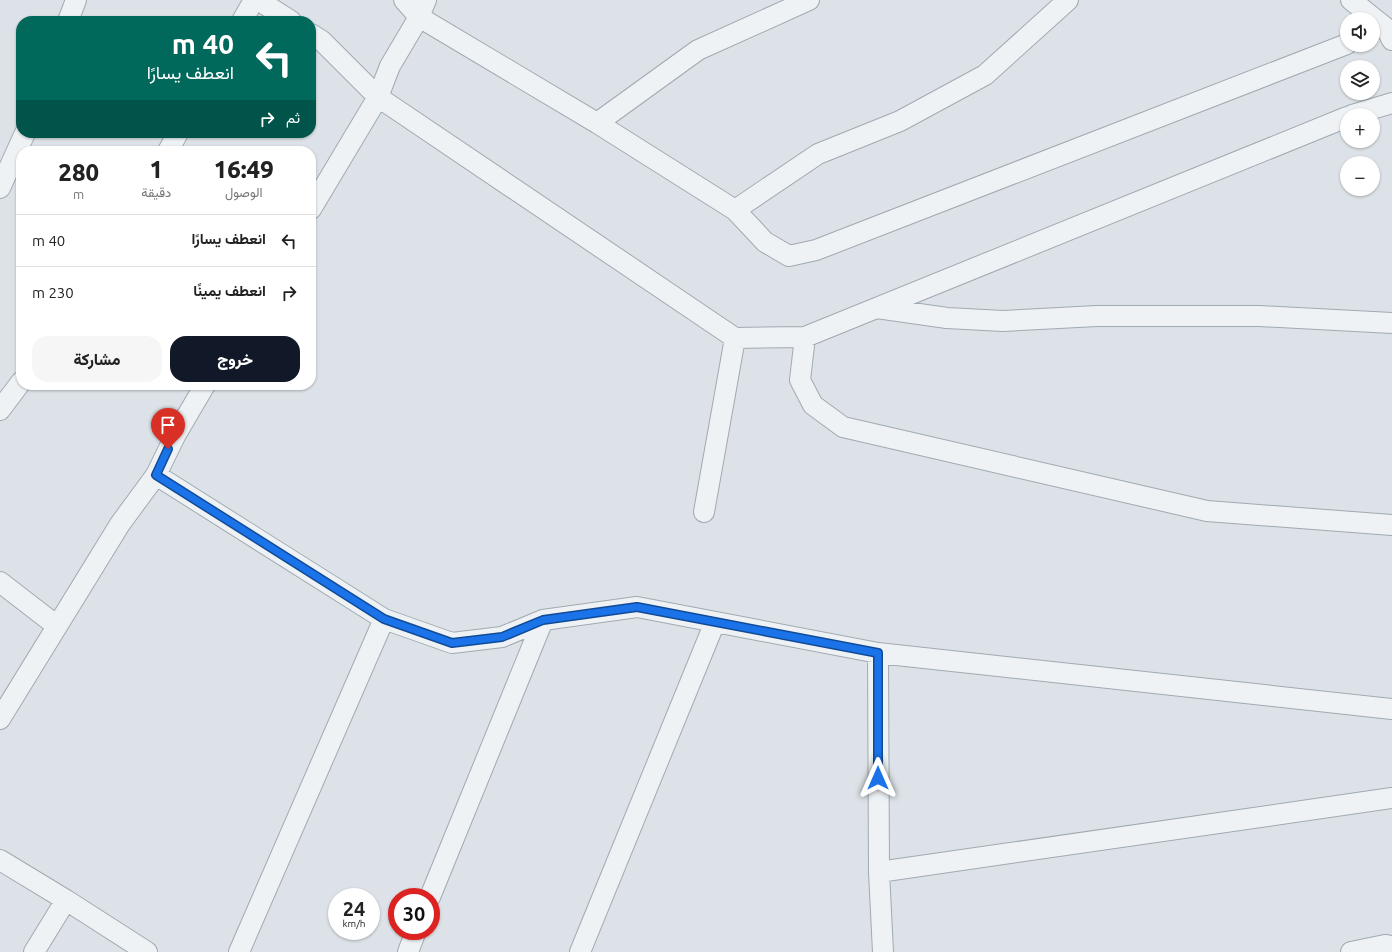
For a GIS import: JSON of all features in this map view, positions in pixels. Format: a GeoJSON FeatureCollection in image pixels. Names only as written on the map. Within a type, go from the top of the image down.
{"type":"FeatureCollection","features":[{"type":"Feature","properties":{"kind":"street"},"geometry":{"type":"LineString","coordinates":[[70,16],[76,0]]}},
{"type":"Feature","properties":{"kind":"street"},"geometry":{"type":"LineString","coordinates":[[245,16],[254,0]]}},
{"type":"Feature","properties":{"kind":"street"},"geometry":{"type":"LineString","coordinates":[[258,0],[282,16]]}},
{"type":"Feature","properties":{"kind":"street"},"geometry":{"type":"LineString","coordinates":[[404,0],[423,9],[597,123],[735,210],[765,242],[789,256],[816,250],[1340,47]]}},
{"type":"Feature","properties":{"kind":"street"},"geometry":{"type":"LineString","coordinates":[[597,123],[698,50],[809,0]]}},
{"type":"Feature","properties":{"kind":"street"},"geometry":{"type":"LineString","coordinates":[[735,210],[818,154],[900,121],[985,75],[1068,0]]}},
{"type":"Feature","properties":{"kind":"street"},"geometry":{"type":"LineString","coordinates":[[1351,0],[1386,32]]}},
{"type":"Feature","properties":{"kind":"street"},"geometry":{"type":"LineString","coordinates":[[316,200],[378,97],[390,66],[423,9]]}},
{"type":"Feature","properties":{"kind":"street"},"geometry":{"type":"LineString","coordinates":[[316,37],[322,41],[378,97],[734,338],[805,337],[1340,120]]}},
{"type":"Feature","properties":{"kind":"street"},"geometry":{"type":"LineString","coordinates":[[1375,108],[1392,103]]}},
{"type":"Feature","properties":{"kind":"street"},"geometry":{"type":"LineString","coordinates":[[0,188],[16,154]]}},
{"type":"Feature","properties":{"kind":"street"},"geometry":{"type":"LineString","coordinates":[[877,308],[947,318],[1003,321],[1097,316],[1259,316],[1392,323]]}},
{"type":"Feature","properties":{"kind":"street"},"geometry":{"type":"LineString","coordinates":[[805,337],[800,380],[812,405],[843,427],[1207,511],[1392,526]]}},
{"type":"Feature","properties":{"kind":"street"},"geometry":{"type":"LineString","coordinates":[[704,512],[734,338]]}},
{"type":"Feature","properties":{"kind":"street"},"geometry":{"type":"LineString","coordinates":[[0,410],[16,389]]}},
{"type":"Feature","properties":{"kind":"street"},"geometry":{"type":"LineString","coordinates":[[0,719],[120,524],[156,475],[175,436],[202,390]]}},
{"type":"Feature","properties":{"kind":"street"},"geometry":{"type":"LineString","coordinates":[[156,475],[384,619],[452,643],[502,637],[543,620],[637,607],[878,653],[1392,709]]}},
{"type":"Feature","properties":{"kind":"street"},"geometry":{"type":"LineString","coordinates":[[0,582],[57,626]]}},
{"type":"Feature","properties":{"kind":"street"},"geometry":{"type":"LineString","coordinates":[[239,952],[384,619]]}},
{"type":"Feature","properties":{"kind":"street"},"geometry":{"type":"LineString","coordinates":[[434,888],[543,620]]}},
{"type":"Feature","properties":{"kind":"street"},"geometry":{"type":"LineString","coordinates":[[580,952],[715,622]]}},
{"type":"Feature","properties":{"kind":"street"},"geometry":{"type":"LineString","coordinates":[[878,653],[879,872],[883,952]]}},
{"type":"Feature","properties":{"kind":"street"},"geometry":{"type":"LineString","coordinates":[[879,872],[1392,798]]}},
{"type":"Feature","properties":{"kind":"street"},"geometry":{"type":"LineString","coordinates":[[0,860],[147,952]]}},
{"type":"Feature","properties":{"kind":"street"},"geometry":{"type":"LineString","coordinates":[[34,952],[66,900]]}},
{"type":"Feature","properties":{"kind":"street"},"geometry":{"type":"LineString","coordinates":[[408,952],[413,940]]}},
{"type":"Feature","properties":{"kind":"street"},"geometry":{"type":"LineString","coordinates":[[1351,952],[1392,946]]}},
{"type":"Feature","properties":{"kind":"route"},"geometry":{"type":"LineString","coordinates":[[168,449],[156,475],[384,619],[452,643],[502,637],[543,620],[637,607],[878,653],[878,778]]}}]}
